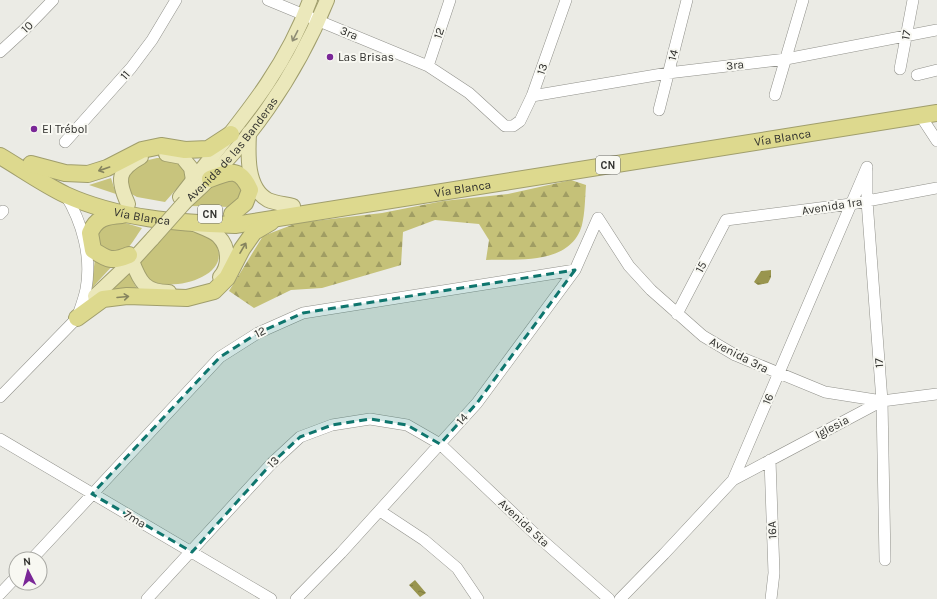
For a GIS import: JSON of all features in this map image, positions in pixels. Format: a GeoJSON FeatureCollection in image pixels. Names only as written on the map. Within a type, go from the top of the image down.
{"type":"FeatureCollection","features":[{"type":"Feature","properties":{"kind":"highway","name":"Vía Blanca"},"geometry":{"type":"LineString","coordinates":[[0,156],[65,194],[93,206],[198,214],[232,214],[293,206],[937,103]]}},
{"type":"Feature","properties":{"kind":"highway","name":"Vía Blanca"},"geometry":{"type":"LineString","coordinates":[[0,146],[79,189],[126,209],[193,224],[235,225],[937,113]]}},
{"type":"Feature","properties":{"kind":"highway"},"geometry":{"type":"LineString","coordinates":[[31,164],[65,173],[88,174],[107,168],[142,150],[161,146],[185,150],[208,149],[231,134]]}},
{"type":"Feature","properties":{"kind":"highway"},"geometry":{"type":"LineString","coordinates":[[210,179],[226,172],[238,173],[246,180],[250,190],[245,203],[232,214]]}},
{"type":"Feature","properties":{"kind":"highway"},"geometry":{"type":"LineString","coordinates":[[126,209],[98,220],[90,233],[93,250],[105,258],[116,260],[131,258]]}},
{"type":"Feature","properties":{"kind":"highway"},"geometry":{"type":"LineString","coordinates":[[77,318],[103,299],[127,296],[187,298],[214,291],[227,278],[242,249],[254,232],[278,218]]}},
{"type":"Feature","properties":{"kind":"main road","name":"Avenida de las Banderas"},"geometry":{"type":"LineString","coordinates":[[95,296],[131,258],[180,202],[193,180],[231,134],[279,68],[305,14],[310,0]]}},
{"type":"Feature","properties":{"kind":"main road","name":"Avenida de las Banderas"},"geometry":{"type":"LineString","coordinates":[[180,202],[210,179],[249,133],[293,70],[319,20],[327,0]]}},
{"type":"Feature","properties":{"kind":"main road"},"geometry":{"type":"LineString","coordinates":[[249,133],[247,158],[251,176],[258,189],[268,200],[293,206]]}},
{"type":"Feature","properties":{"kind":"main road"},"geometry":{"type":"LineString","coordinates":[[126,209],[120,178],[126,167],[141,158],[160,153],[182,157],[191,168],[193,180]]}},
{"type":"Feature","properties":{"kind":"main road"},"geometry":{"type":"LineString","coordinates":[[131,258],[140,280],[149,288],[167,292],[185,291],[211,286],[222,276],[227,264],[226,248],[219,236],[193,224]]}},
{"type":"Feature","properties":{"kind":"street","name":"10"},"geometry":{"type":"LineString","coordinates":[[0,52],[53,0]]}},
{"type":"Feature","properties":{"kind":"street","name":"11"},"geometry":{"type":"LineString","coordinates":[[65,142],[131,68],[152,40],[176,0]]}},
{"type":"Feature","properties":{"kind":"street","name":"3ra"},"geometry":{"type":"LineString","coordinates":[[268,0],[428,66],[469,93],[505,126]]}},
{"type":"Feature","properties":{"kind":"street","name":"12"},"geometry":{"type":"LineString","coordinates":[[428,66],[450,0]]}},
{"type":"Feature","properties":{"kind":"street","name":"13"},"geometry":{"type":"LineString","coordinates":[[505,126],[513,126],[520,121],[532,96],[566,0]]}},
{"type":"Feature","properties":{"kind":"street","name":"14"},"geometry":{"type":"LineString","coordinates":[[659,110],[688,0]]}},
{"type":"Feature","properties":{"kind":"street"},"geometry":{"type":"LineString","coordinates":[[775,96],[803,0]]}},
{"type":"Feature","properties":{"kind":"street","name":"17"},"geometry":{"type":"LineString","coordinates":[[900,69],[913,0]]}},
{"type":"Feature","properties":{"kind":"street","name":"3ra"},"geometry":{"type":"LineString","coordinates":[[532,96],[668,73],[786,59],[937,30]]}},
{"type":"Feature","properties":{"kind":"street"},"geometry":{"type":"LineString","coordinates":[[917,75],[937,70]]}},
{"type":"Feature","properties":{"kind":"street"},"geometry":{"type":"LineString","coordinates":[[920,115],[937,141]]}},
{"type":"Feature","properties":{"kind":"street","name":"17"},"geometry":{"type":"LineString","coordinates":[[867,167],[867,200],[882,401],[885,560]]}},
{"type":"Feature","properties":{"kind":"street","name":"16"},"geometry":{"type":"LineString","coordinates":[[620,599],[733,480],[867,167]]}},
{"type":"Feature","properties":{"kind":"street","name":"Avenida 1ra"},"geometry":{"type":"LineString","coordinates":[[726,220],[852,204],[937,188]]}},
{"type":"Feature","properties":{"kind":"street"},"geometry":{"type":"LineString","coordinates":[[65,194],[76,212],[87,254],[88,272],[86,290],[77,318]]}},
{"type":"Feature","properties":{"kind":"street","name":"14"},"geometry":{"type":"LineString","coordinates":[[296,599],[380,511],[477,403],[575,270],[598,218]]}},
{"type":"Feature","properties":{"kind":"street","name":"Avenida 3ra"},"geometry":{"type":"LineString","coordinates":[[598,218],[629,266],[651,290],[677,314],[710,340],[735,355],[778,374],[825,392],[882,401]]}},
{"type":"Feature","properties":{"kind":"street","name":"15"},"geometry":{"type":"LineString","coordinates":[[677,314],[726,220]]}},
{"type":"Feature","properties":{"kind":"street","name":"12"},"geometry":{"type":"LineString","coordinates":[[39,551],[220,357],[258,332],[302,314],[575,270]]}},
{"type":"Feature","properties":{"kind":"street","name":"Avenida de las Banderas"},"geometry":{"type":"LineString","coordinates":[[0,397],[77,318],[95,296]]}},
{"type":"Feature","properties":{"kind":"street","name":"Iglesia"},"geometry":{"type":"LineString","coordinates":[[733,480],[882,401],[937,394]]}},
{"type":"Feature","properties":{"kind":"street","name":"13"},"geometry":{"type":"LineString","coordinates":[[147,599],[192,552],[272,463],[300,437],[332,425],[370,419],[408,425],[440,444]]}},
{"type":"Feature","properties":{"kind":"street","name":"7ma"},"geometry":{"type":"LineString","coordinates":[[0,439],[271,599]]}},
{"type":"Feature","properties":{"kind":"street","name":"Avenida 5ta"},"geometry":{"type":"LineString","coordinates":[[440,444],[534,533],[609,599]]}},
{"type":"Feature","properties":{"kind":"street","name":"16A"},"geometry":{"type":"LineString","coordinates":[[770,460],[774,573],[771,599]]}},
{"type":"Feature","properties":{"kind":"street"},"geometry":{"type":"LineString","coordinates":[[380,511],[424,540],[457,568],[478,599]]}},
{"type":"Feature","properties":{"kind":"street"},"geometry":{"type":"LineString","coordinates":[[0,594],[8,586]]}},
{"type":"Feature","properties":{"kind":"highlighted area"},"geometry":{"type":"Polygon","coordinates":[[[575,270],[477,403],[440,444],[407,425],[370,419],[332,425],[300,437],[272,463],[192,552],[92,494],[220,357],[258,333],[303,313],[575,270]]]}},
{"type":"Feature","properties":{"kind":"shaded area"},"geometry":{"type":"Polygon","coordinates":[[[157,158],[173,158],[186,170],[185,179],[165,202],[137,197],[126,191],[128,170],[140,162],[157,158]]]}},
{"type":"Feature","properties":{"kind":"shaded area"},"geometry":{"type":"Polygon","coordinates":[[[234,177],[245,190],[232,207],[190,206],[215,182],[234,177]]]}},
{"type":"Feature","properties":{"kind":"shaded area"},"geometry":{"type":"Polygon","coordinates":[[[111,178],[116,194],[89,185],[111,178]]]}},
{"type":"Feature","properties":{"kind":"shaded area"},"geometry":{"type":"Polygon","coordinates":[[[119,221],[142,228],[133,242],[125,250],[115,252],[98,249],[98,225],[119,221]]]}},
{"type":"Feature","properties":{"kind":"shaded area"},"geometry":{"type":"Polygon","coordinates":[[[168,228],[185,229],[210,237],[216,244],[219,256],[216,265],[208,273],[198,279],[186,283],[161,284],[147,278],[138,265],[168,228]]]}},
{"type":"Feature","properties":{"kind":"shaded area"},"geometry":{"type":"Polygon","coordinates":[[[95,259],[114,264],[91,289],[95,259]]]}},
{"type":"Feature","properties":{"kind":"shaded area"},"geometry":{"type":"Polygon","coordinates":[[[128,271],[137,289],[107,292],[128,271]]]}},
{"type":"Feature","properties":{"kind":"green space"},"geometry":{"type":"Polygon","coordinates":[[[571,180],[586,185],[582,225],[576,238],[567,247],[555,253],[528,259],[486,260],[489,240],[479,224],[435,220],[403,232],[401,265],[322,288],[291,290],[254,308],[229,291],[263,236],[297,223],[382,213],[443,201],[508,194],[571,180]]]}},
{"type":"Feature","properties":{"kind":"water"},"geometry":{"type":"Polygon","coordinates":[[[771,270],[771,277],[768,283],[758,285],[754,282],[761,271],[771,270]]]}},
{"type":"Feature","properties":{"kind":"water"},"geometry":{"type":"Polygon","coordinates":[[[415,580],[426,593],[420,597],[409,585],[415,580]]]}},
{"type":"Feature","properties":{"kind":"place","name":"Las Brisas"},"geometry":{"type":"Point","coordinates":[330,57]}},
{"type":"Feature","properties":{"kind":"place","name":"El Trébol"},"geometry":{"type":"Point","coordinates":[34,129]}}]}
